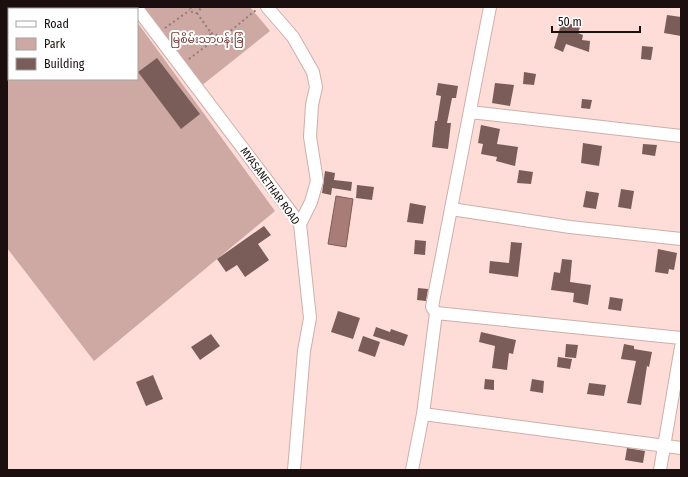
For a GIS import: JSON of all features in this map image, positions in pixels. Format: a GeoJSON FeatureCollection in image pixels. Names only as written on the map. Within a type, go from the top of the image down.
{"type":"FeatureCollection","features":[{"type":"Feature","properties":{"kind":"street"},"geometry":{"type":"LineString","coordinates":[[268,7],[293,37],[313,72],[316,87],[312,105],[310,137],[317,181],[310,202],[300,224]]}},
{"type":"Feature","properties":{"kind":"street"},"geometry":{"type":"LineString","coordinates":[[412,470],[423,414],[436,313],[432,306],[490,7]]}},
{"type":"Feature","properties":{"kind":"street","name":"MYASANETHAR ROAD"},"geometry":{"type":"LineString","coordinates":[[138,10],[300,224],[310,318],[304,352],[294,470]]}},
{"type":"Feature","properties":{"kind":"street"},"geometry":{"type":"LineString","coordinates":[[470,112],[681,136]]}},
{"type":"Feature","properties":{"kind":"street"},"geometry":{"type":"LineString","coordinates":[[452,209],[570,227],[681,239]]}},
{"type":"Feature","properties":{"kind":"street"},"geometry":{"type":"LineString","coordinates":[[436,313],[681,338]]}},
{"type":"Feature","properties":{"kind":"street"},"geometry":{"type":"LineString","coordinates":[[660,470],[681,347]]}},
{"type":"Feature","properties":{"kind":"street"},"geometry":{"type":"LineString","coordinates":[[423,414],[681,448]]}},
{"type":"Feature","properties":{"kind":"path"},"geometry":{"type":"LineString","coordinates":[[197,13],[202,7]]}},
{"type":"Feature","properties":{"kind":"path"},"geometry":{"type":"LineString","coordinates":[[222,37],[260,7]]}},
{"type":"Feature","properties":{"kind":"path"},"geometry":{"type":"LineString","coordinates":[[156,34],[190,9],[193,13],[197,13],[211,33]]}},
{"type":"Feature","properties":{"kind":"path"},"geometry":{"type":"LineString","coordinates":[[211,33],[217,33],[222,37]]}},
{"type":"Feature","properties":{"kind":"path"},"geometry":{"type":"LineString","coordinates":[[210,43],[209,37],[211,33]]}},
{"type":"Feature","properties":{"kind":"path"},"geometry":{"type":"LineString","coordinates":[[210,43],[218,46],[222,44],[222,37]]}},
{"type":"Feature","properties":{"kind":"path"},"geometry":{"type":"LineString","coordinates":[[181,66],[210,43]]}},
{"type":"Feature","properties":{"kind":"green space"},"geometry":{"type":"Polygon","coordinates":[[[126,7],[127,8],[19,8],[126,7]]]}},
{"type":"Feature","properties":{"kind":"green space","name":"မြစိမ်းသာပန်းခြံ"},"geometry":{"type":"Polygon","coordinates":[[[144,7],[250,7],[270,31],[201,86],[144,7]]]}},
{"type":"Feature","properties":{"kind":"green space"},"geometry":{"type":"Polygon","coordinates":[[[7,18],[8,80],[138,80],[138,23],[275,211],[94,361],[7,248],[7,18]]]}},
{"type":"Feature","properties":{"kind":"shaded area"},"geometry":{"type":"Polygon","coordinates":[[[336,196],[353,199],[346,247],[328,244],[336,196]]]}},
{"type":"Feature","properties":{"kind":"building"},"geometry":{"type":"Polygon","coordinates":[[[667,15],[681,17],[681,36],[664,33],[667,15]]]}},
{"type":"Feature","properties":{"kind":"building"},"geometry":{"type":"Polygon","coordinates":[[[562,21],[580,27],[578,33],[583,35],[582,40],[590,41],[589,52],[566,44],[563,52],[554,48],[562,21]]]}},
{"type":"Feature","properties":{"kind":"building"},"geometry":{"type":"Polygon","coordinates":[[[642,46],[653,47],[651,60],[641,59],[642,46]]]}},
{"type":"Feature","properties":{"kind":"building"},"geometry":{"type":"Polygon","coordinates":[[[157,58],[200,114],[181,129],[138,72],[157,58]]]}},
{"type":"Feature","properties":{"kind":"building"},"geometry":{"type":"Polygon","coordinates":[[[524,72],[536,74],[534,85],[523,84],[524,72]]]}},
{"type":"Feature","properties":{"kind":"building"},"geometry":{"type":"Polygon","coordinates":[[[438,83],[458,86],[456,98],[452,98],[447,123],[451,123],[448,149],[432,147],[435,121],[437,121],[441,96],[436,95],[438,83]]]}},
{"type":"Feature","properties":{"kind":"building"},"geometry":{"type":"Polygon","coordinates":[[[495,83],[514,85],[510,106],[492,103],[495,83]]]}},
{"type":"Feature","properties":{"kind":"building"},"geometry":{"type":"Polygon","coordinates":[[[582,99],[592,100],[590,109],[581,108],[582,99]]]}},
{"type":"Feature","properties":{"kind":"building"},"geometry":{"type":"Polygon","coordinates":[[[481,125],[500,129],[497,144],[518,147],[515,166],[496,161],[497,157],[481,154],[483,144],[478,143],[481,125]]]}},
{"type":"Feature","properties":{"kind":"building"},"geometry":{"type":"Polygon","coordinates":[[[583,143],[602,146],[599,166],[581,163],[583,143]]]}},
{"type":"Feature","properties":{"kind":"building"},"geometry":{"type":"Polygon","coordinates":[[[643,144],[657,145],[655,156],[642,154],[643,144]]]}},
{"type":"Feature","properties":{"kind":"building"},"geometry":{"type":"Polygon","coordinates":[[[519,170],[533,172],[531,184],[517,183],[519,170]]]}},
{"type":"Feature","properties":{"kind":"building"},"geometry":{"type":"Polygon","coordinates":[[[325,171],[335,173],[334,180],[352,182],[351,191],[332,188],[331,195],[322,193],[325,171]]]}},
{"type":"Feature","properties":{"kind":"building"},"geometry":{"type":"Polygon","coordinates":[[[357,185],[374,187],[372,200],[356,198],[357,185]]]}},
{"type":"Feature","properties":{"kind":"building"},"geometry":{"type":"Polygon","coordinates":[[[621,189],[634,191],[631,209],[618,207],[621,189]]]}},
{"type":"Feature","properties":{"kind":"building"},"geometry":{"type":"Polygon","coordinates":[[[586,191],[599,193],[596,209],[583,207],[586,191]]]}},
{"type":"Feature","properties":{"kind":"building"},"geometry":{"type":"Polygon","coordinates":[[[410,203],[426,206],[423,224],[407,222],[410,203]]]}},
{"type":"Feature","properties":{"kind":"building"},"geometry":{"type":"Polygon","coordinates":[[[264,226],[271,235],[258,244],[269,260],[245,277],[237,265],[226,272],[217,259],[264,226]]]}},
{"type":"Feature","properties":{"kind":"building"},"geometry":{"type":"Polygon","coordinates":[[[415,240],[426,241],[425,255],[414,254],[415,240]]]}},
{"type":"Feature","properties":{"kind":"building"},"geometry":{"type":"Polygon","coordinates":[[[511,242],[522,243],[518,277],[489,273],[490,261],[509,263],[511,242]]]}},
{"type":"Feature","properties":{"kind":"building"},"geometry":{"type":"Polygon","coordinates":[[[658,249],[677,253],[674,270],[669,269],[668,274],[655,272],[658,249]]]}},
{"type":"Feature","properties":{"kind":"building"},"geometry":{"type":"Polygon","coordinates":[[[562,259],[572,260],[570,282],[591,285],[588,305],[573,302],[574,293],[551,290],[554,272],[560,273],[562,259]]]}},
{"type":"Feature","properties":{"kind":"building"},"geometry":{"type":"Polygon","coordinates":[[[418,288],[428,289],[426,301],[417,300],[418,288]]]}},
{"type":"Feature","properties":{"kind":"building"},"geometry":{"type":"Polygon","coordinates":[[[610,297],[623,299],[621,311],[608,309],[610,297]]]}},
{"type":"Feature","properties":{"kind":"building"},"geometry":{"type":"Polygon","coordinates":[[[338,311],[360,318],[353,339],[331,332],[338,311]]]}},
{"type":"Feature","properties":{"kind":"building"},"geometry":{"type":"Polygon","coordinates":[[[376,327],[390,332],[391,329],[408,335],[404,346],[373,336],[376,327]]]}},
{"type":"Feature","properties":{"kind":"building"},"geometry":{"type":"Polygon","coordinates":[[[481,332],[516,340],[513,354],[509,353],[507,370],[492,368],[495,346],[479,342],[481,332]]]}},
{"type":"Feature","properties":{"kind":"building"},"geometry":{"type":"Polygon","coordinates":[[[211,334],[220,346],[200,360],[191,347],[211,334]]]}},
{"type":"Feature","properties":{"kind":"building"},"geometry":{"type":"Polygon","coordinates":[[[363,336],[380,342],[375,357],[358,351],[363,336]]]}},
{"type":"Feature","properties":{"kind":"building"},"geometry":{"type":"Polygon","coordinates":[[[566,344],[578,345],[576,358],[565,357],[566,344]]]}},
{"type":"Feature","properties":{"kind":"building"},"geometry":{"type":"Polygon","coordinates":[[[624,344],[634,346],[634,349],[652,352],[649,367],[647,366],[641,405],[627,403],[636,361],[621,359],[624,344]]]}},
{"type":"Feature","properties":{"kind":"building"},"geometry":{"type":"Polygon","coordinates":[[[558,357],[572,359],[570,369],[557,367],[558,357]]]}},
{"type":"Feature","properties":{"kind":"building"},"geometry":{"type":"Polygon","coordinates":[[[153,375],[163,399],[146,406],[136,382],[153,375]]]}},
{"type":"Feature","properties":{"kind":"building"},"geometry":{"type":"Polygon","coordinates":[[[485,379],[494,380],[494,390],[484,389],[485,379]]]}},
{"type":"Feature","properties":{"kind":"building"},"geometry":{"type":"Polygon","coordinates":[[[532,379],[544,381],[543,393],[530,391],[532,379]]]}},
{"type":"Feature","properties":{"kind":"building"},"geometry":{"type":"Polygon","coordinates":[[[589,383],[606,385],[604,396],[587,394],[589,383]]]}},
{"type":"Feature","properties":{"kind":"building"},"geometry":{"type":"Polygon","coordinates":[[[627,448],[645,451],[643,463],[625,460],[627,448]]]}}]}
